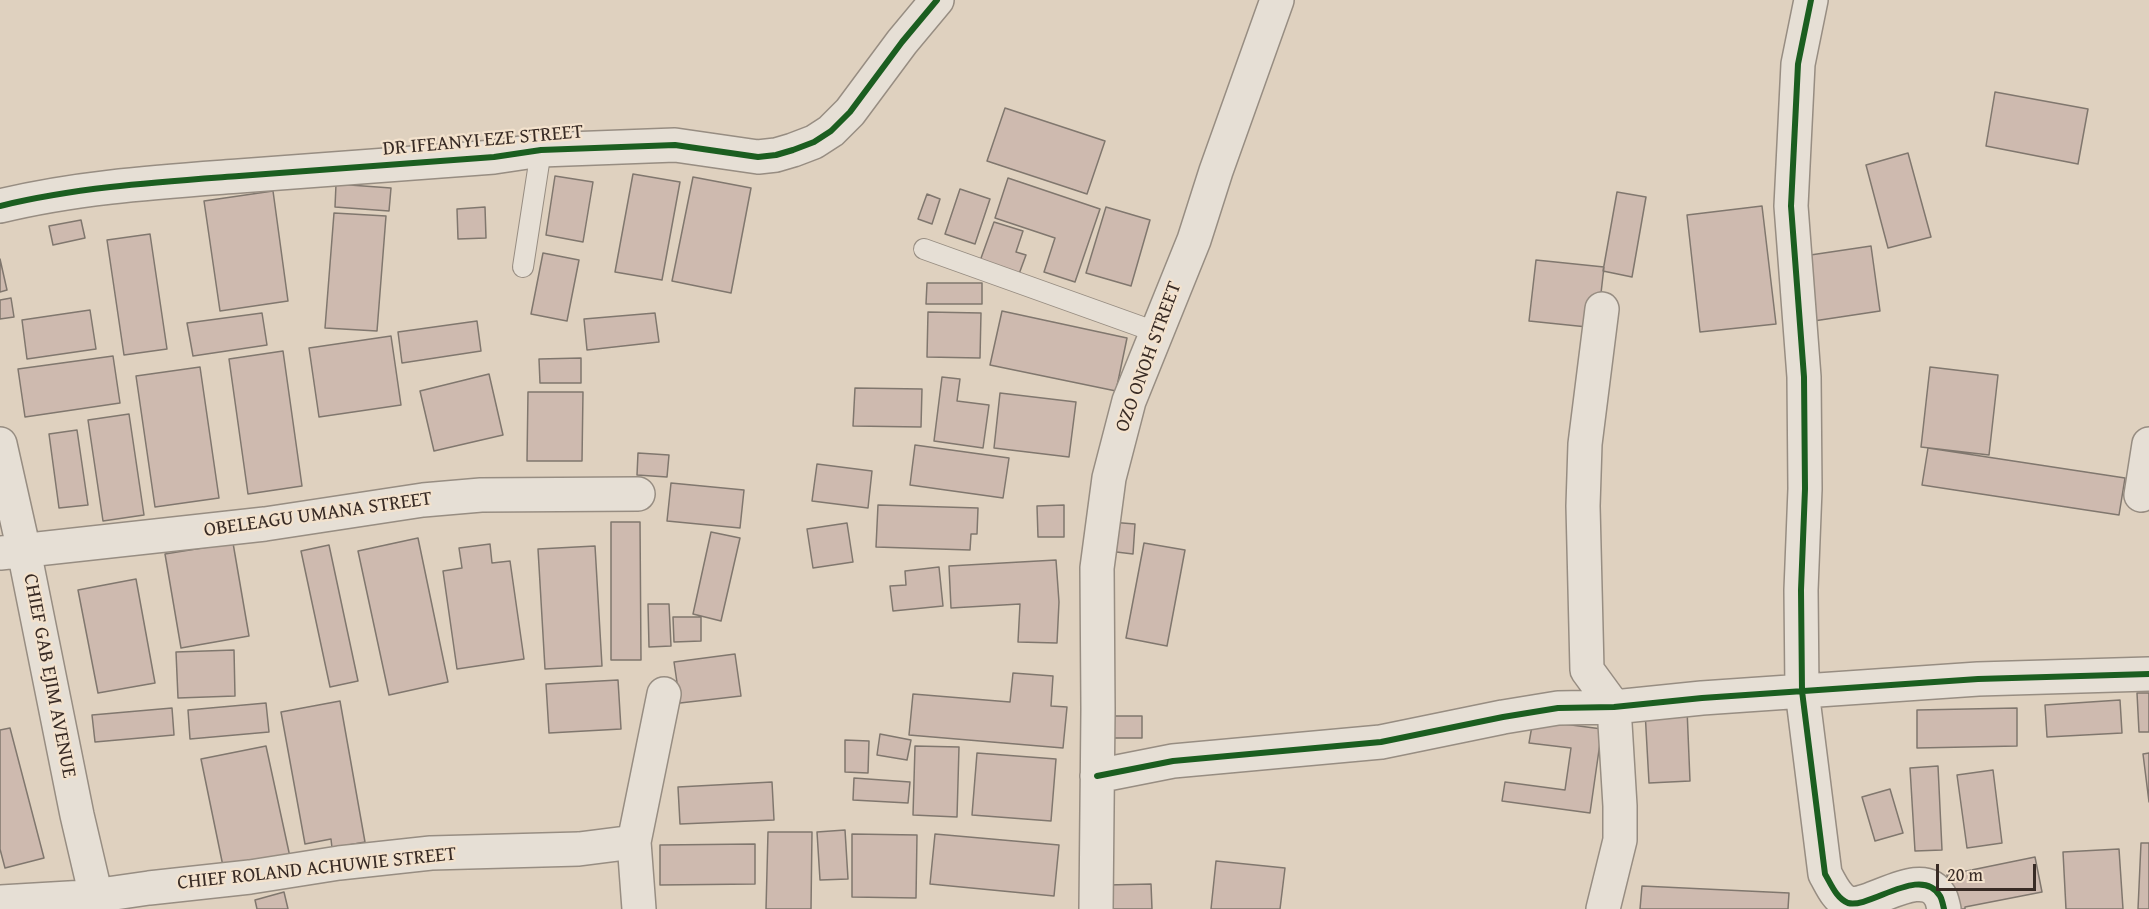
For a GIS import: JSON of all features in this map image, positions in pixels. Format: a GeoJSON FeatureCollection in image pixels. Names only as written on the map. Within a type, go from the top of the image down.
{"type":"FeatureCollection","features":[{"type":"Feature","properties":{"kind":"street","name":"DR IFEANYI EZE STREET"},"geometry":{"type":"LineString","coordinates":[[0,206],[38,197],[97,188],[494,158],[541,150],[675,145],[758,157],[776,155],[814,142],[831,131],[850,112],[902,42],[938,0]]}},
{"type":"Feature","properties":{"kind":"street","name":"OZO ONOH STREET"},"geometry":{"type":"LineString","coordinates":[[1096,909],[1097,568],[1109,478],[1129,401],[1194,240],[1277,0]]}},
{"type":"Feature","properties":{"kind":"street"},"geometry":{"type":"LineString","coordinates":[[1811,0],[1798,64],[1791,206],[1804,377],[1802,691],[1825,874],[1837,894],[1847,902],[1857,904],[1904,887],[1930,887],[1940,895],[1944,909]]}},
{"type":"Feature","properties":{"kind":"street"},"geometry":{"type":"LineString","coordinates":[[1602,309],[1585,454],[1583,506],[1587,670],[1614,707],[1620,840],[1604,909]]}},
{"type":"Feature","properties":{"kind":"street","name":"CHIEF GAB EJIM AVENUE"},"geometry":{"type":"LineString","coordinates":[[0,444],[12,552],[97,902]]}},
{"type":"Feature","properties":{"kind":"street"},"geometry":{"type":"LineString","coordinates":[[2141,495],[2149,444]]}},
{"type":"Feature","properties":{"kind":"street","name":"OBELEAGU UMANA STREET"},"geometry":{"type":"LineString","coordinates":[[12,552],[320,517],[383,504],[423,500],[481,495],[638,494]]}},
{"type":"Feature","properties":{"kind":"street"},"geometry":{"type":"LineString","coordinates":[[1097,776],[1173,761],[1381,742],[1558,708],[1614,707],[1702,698],[1978,679],[2149,674]]}},
{"type":"Feature","properties":{"kind":"street"},"geometry":{"type":"LineString","coordinates":[[639,909],[634,842],[664,694]]}},
{"type":"Feature","properties":{"kind":"street","name":"CHIEF ROLAND ACHUWIE STREET"},"geometry":{"type":"LineString","coordinates":[[0,902],[55,900],[97,902],[339,863],[431,853],[579,849],[634,842]]}},
{"type":"Feature","properties":{"kind":"lane"},"geometry":{"type":"LineString","coordinates":[[523,267],[541,150]]}},
{"type":"Feature","properties":{"kind":"lane"},"geometry":{"type":"LineString","coordinates":[[924,249],[1156,332]]}},
{"type":"Feature","properties":{"kind":"building"},"geometry":{"type":"Polygon","coordinates":[[[1995,92],[2088,109],[2078,164],[1986,146],[1995,92]]]}},
{"type":"Feature","properties":{"kind":"building"},"geometry":{"type":"Polygon","coordinates":[[[1005,108],[1105,141],[1087,194],[987,161],[1005,108]]]}},
{"type":"Feature","properties":{"kind":"building"},"geometry":{"type":"Polygon","coordinates":[[[1908,153],[1931,237],[1888,248],[1866,165],[1908,153]]]}},
{"type":"Feature","properties":{"kind":"building"},"geometry":{"type":"Polygon","coordinates":[[[633,174],[680,182],[662,280],[615,272],[633,174]]]}},
{"type":"Feature","properties":{"kind":"building"},"geometry":{"type":"Polygon","coordinates":[[[555,176],[593,182],[583,242],[546,235],[555,176]]]}},
{"type":"Feature","properties":{"kind":"building"},"geometry":{"type":"Polygon","coordinates":[[[693,177],[751,188],[731,293],[672,281],[693,177]]]}},
{"type":"Feature","properties":{"kind":"building"},"geometry":{"type":"Polygon","coordinates":[[[1008,178],[1100,209],[1075,282],[1044,272],[1055,238],[995,218],[1008,178]]]}},
{"type":"Feature","properties":{"kind":"building"},"geometry":{"type":"Polygon","coordinates":[[[336,184],[391,188],[389,211],[335,207],[336,184]]]}},
{"type":"Feature","properties":{"kind":"building"},"geometry":{"type":"Polygon","coordinates":[[[960,189],[990,199],[975,244],[945,234],[960,189]]]}},
{"type":"Feature","properties":{"kind":"building"},"geometry":{"type":"Polygon","coordinates":[[[273,191],[288,301],[220,311],[204,201],[273,191]]]}},
{"type":"Feature","properties":{"kind":"building"},"geometry":{"type":"Polygon","coordinates":[[[1617,192],[1646,197],[1632,277],[1603,271],[1617,192]]]}},
{"type":"Feature","properties":{"kind":"building"},"geometry":{"type":"Polygon","coordinates":[[[927,194],[940,199],[932,224],[918,219],[927,194]]]}},
{"type":"Feature","properties":{"kind":"building"},"geometry":{"type":"Polygon","coordinates":[[[1762,206],[1776,324],[1700,332],[1687,215],[1762,206]]]}},
{"type":"Feature","properties":{"kind":"building"},"geometry":{"type":"Polygon","coordinates":[[[485,207],[486,238],[458,239],[457,209],[485,207]]]}},
{"type":"Feature","properties":{"kind":"building"},"geometry":{"type":"Polygon","coordinates":[[[1106,207],[1150,220],[1131,286],[1086,273],[1106,207]]]}},
{"type":"Feature","properties":{"kind":"building"},"geometry":{"type":"Polygon","coordinates":[[[334,213],[386,216],[377,331],[325,328],[334,213]]]}},
{"type":"Feature","properties":{"kind":"building"},"geometry":{"type":"Polygon","coordinates":[[[81,220],[85,238],[53,245],[49,226],[81,220]]]}},
{"type":"Feature","properties":{"kind":"building"},"geometry":{"type":"Polygon","coordinates":[[[994,222],[1023,231],[1016,252],[1026,255],[1019,274],[980,261],[994,222]]]}},
{"type":"Feature","properties":{"kind":"building"},"geometry":{"type":"Polygon","coordinates":[[[150,234],[167,349],[124,355],[107,240],[150,234]]]}},
{"type":"Feature","properties":{"kind":"building"},"geometry":{"type":"Polygon","coordinates":[[[1871,246],[1880,311],[1807,322],[1797,257],[1871,246]]]}},
{"type":"Feature","properties":{"kind":"building"},"geometry":{"type":"Polygon","coordinates":[[[543,253],[579,260],[567,321],[531,314],[543,253]]]}},
{"type":"Feature","properties":{"kind":"building"},"geometry":{"type":"Polygon","coordinates":[[[0,259],[7,290],[0,292],[0,259]]]}},
{"type":"Feature","properties":{"kind":"building"},"geometry":{"type":"Polygon","coordinates":[[[1536,260],[1604,267],[1597,328],[1529,321],[1536,260]]]}},
{"type":"Feature","properties":{"kind":"building"},"geometry":{"type":"Polygon","coordinates":[[[927,283],[982,283],[982,304],[926,304],[927,283]]]}},
{"type":"Feature","properties":{"kind":"building"},"geometry":{"type":"Polygon","coordinates":[[[11,298],[14,317],[0,319],[0,300],[11,298]]]}},
{"type":"Feature","properties":{"kind":"building"},"geometry":{"type":"Polygon","coordinates":[[[90,310],[96,349],[27,359],[22,320],[90,310]]]}},
{"type":"Feature","properties":{"kind":"building"},"geometry":{"type":"Polygon","coordinates":[[[1002,311],[1127,338],[1116,391],[990,365],[1002,311]]]}},
{"type":"Feature","properties":{"kind":"building"},"geometry":{"type":"Polygon","coordinates":[[[928,312],[981,313],[980,358],[927,357],[928,312]]]}},
{"type":"Feature","properties":{"kind":"building"},"geometry":{"type":"Polygon","coordinates":[[[262,313],[267,345],[193,356],[187,323],[262,313]]]}},
{"type":"Feature","properties":{"kind":"building"},"geometry":{"type":"Polygon","coordinates":[[[655,313],[659,342],[587,350],[584,319],[655,313]]]}},
{"type":"Feature","properties":{"kind":"building"},"geometry":{"type":"Polygon","coordinates":[[[477,321],[481,351],[402,363],[398,332],[477,321]]]}},
{"type":"Feature","properties":{"kind":"building"},"geometry":{"type":"Polygon","coordinates":[[[391,336],[401,405],[319,417],[309,348],[391,336]]]}},
{"type":"Feature","properties":{"kind":"building"},"geometry":{"type":"Polygon","coordinates":[[[283,351],[302,486],[248,494],[229,359],[283,351]]]}},
{"type":"Feature","properties":{"kind":"building"},"geometry":{"type":"Polygon","coordinates":[[[113,356],[120,403],[25,417],[18,369],[113,356]]]}},
{"type":"Feature","properties":{"kind":"building"},"geometry":{"type":"Polygon","coordinates":[[[581,358],[581,383],[540,383],[539,359],[581,358]]]}},
{"type":"Feature","properties":{"kind":"building"},"geometry":{"type":"Polygon","coordinates":[[[200,367],[219,498],[155,507],[136,376],[200,367]]]}},
{"type":"Feature","properties":{"kind":"building"},"geometry":{"type":"Polygon","coordinates":[[[1930,367],[1998,375],[1989,455],[1921,447],[1930,367]]]}},
{"type":"Feature","properties":{"kind":"building"},"geometry":{"type":"Polygon","coordinates":[[[489,374],[503,435],[434,451],[420,391],[489,374]]]}},
{"type":"Feature","properties":{"kind":"building"},"geometry":{"type":"Polygon","coordinates":[[[942,377],[960,379],[957,401],[989,405],[983,448],[934,441],[942,377]]]}},
{"type":"Feature","properties":{"kind":"building"},"geometry":{"type":"Polygon","coordinates":[[[855,388],[922,389],[921,427],[853,426],[855,388]]]}},
{"type":"Feature","properties":{"kind":"building"},"geometry":{"type":"Polygon","coordinates":[[[528,392],[583,392],[582,461],[527,461],[528,392]]]}},
{"type":"Feature","properties":{"kind":"building"},"geometry":{"type":"Polygon","coordinates":[[[1000,393],[1076,402],[1069,457],[994,448],[1000,393]]]}},
{"type":"Feature","properties":{"kind":"building"},"geometry":{"type":"Polygon","coordinates":[[[129,414],[144,515],[103,521],[88,420],[129,414]]]}},
{"type":"Feature","properties":{"kind":"building"},"geometry":{"type":"Polygon","coordinates":[[[77,430],[88,505],[59,508],[49,434],[77,430]]]}},
{"type":"Feature","properties":{"kind":"building"},"geometry":{"type":"Polygon","coordinates":[[[915,445],[1009,458],[1003,498],[910,485],[915,445]]]}},
{"type":"Feature","properties":{"kind":"building"},"geometry":{"type":"Polygon","coordinates":[[[1928,448],[2125,478],[2119,515],[1922,485],[1928,448]]]}},
{"type":"Feature","properties":{"kind":"building"},"geometry":{"type":"Polygon","coordinates":[[[638,453],[669,455],[667,477],[637,475],[638,453]]]}},
{"type":"Feature","properties":{"kind":"building"},"geometry":{"type":"Polygon","coordinates":[[[817,464],[872,471],[868,508],[812,501],[817,464]]]}},
{"type":"Feature","properties":{"kind":"building"},"geometry":{"type":"Polygon","coordinates":[[[671,483],[744,490],[740,528],[667,521],[671,483]]]}},
{"type":"Feature","properties":{"kind":"building"},"geometry":{"type":"Polygon","coordinates":[[[878,505],[978,508],[977,534],[971,534],[970,550],[876,547],[878,505]]]}},
{"type":"Feature","properties":{"kind":"building"},"geometry":{"type":"Polygon","coordinates":[[[1064,505],[1064,537],[1038,537],[1037,506],[1064,505]]]}},
{"type":"Feature","properties":{"kind":"building"},"geometry":{"type":"Polygon","coordinates":[[[611,522],[640,522],[641,660],[611,660],[611,522]]]}},
{"type":"Feature","properties":{"kind":"building"},"geometry":{"type":"Polygon","coordinates":[[[1110,522],[1135,524],[1133,554],[1108,551],[1110,522]]]}},
{"type":"Feature","properties":{"kind":"building"},"geometry":{"type":"Polygon","coordinates":[[[847,523],[853,562],[813,568],[807,529],[847,523]]]}},
{"type":"Feature","properties":{"kind":"building"},"geometry":{"type":"Polygon","coordinates":[[[711,532],[740,538],[721,621],[693,614],[711,532]]]}},
{"type":"Feature","properties":{"kind":"building"},"geometry":{"type":"Polygon","coordinates":[[[418,538],[448,682],[389,695],[358,551],[418,538]]]}},
{"type":"Feature","properties":{"kind":"building"},"geometry":{"type":"Polygon","coordinates":[[[233,543],[249,636],[181,648],[165,554],[233,543]]]}},
{"type":"Feature","properties":{"kind":"building"},"geometry":{"type":"Polygon","coordinates":[[[1144,543],[1185,550],[1167,646],[1126,638],[1144,543]]]}},
{"type":"Feature","properties":{"kind":"building"},"geometry":{"type":"Polygon","coordinates":[[[490,544],[492,563],[510,561],[524,659],[457,669],[443,571],[462,568],[459,548],[490,544]]]}},
{"type":"Feature","properties":{"kind":"building"},"geometry":{"type":"Polygon","coordinates":[[[329,545],[358,681],[330,687],[301,551],[329,545]]]}},
{"type":"Feature","properties":{"kind":"building"},"geometry":{"type":"Polygon","coordinates":[[[595,546],[602,666],[545,669],[538,549],[595,546]]]}},
{"type":"Feature","properties":{"kind":"building"},"geometry":{"type":"Polygon","coordinates":[[[1056,560],[1059,602],[1057,643],[1018,642],[1020,604],[951,608],[949,566],[1056,560]]]}},
{"type":"Feature","properties":{"kind":"building"},"geometry":{"type":"Polygon","coordinates":[[[939,567],[943,606],[893,611],[890,586],[906,585],[905,571],[939,567]]]}},
{"type":"Feature","properties":{"kind":"building"},"geometry":{"type":"Polygon","coordinates":[[[136,579],[155,683],[98,693],[78,590],[136,579]]]}},
{"type":"Feature","properties":{"kind":"building"},"geometry":{"type":"Polygon","coordinates":[[[648,604],[669,604],[671,646],[649,647],[648,604]]]}},
{"type":"Feature","properties":{"kind":"building"},"geometry":{"type":"Polygon","coordinates":[[[673,617],[701,617],[701,641],[674,642],[673,617]]]}},
{"type":"Feature","properties":{"kind":"building"},"geometry":{"type":"Polygon","coordinates":[[[234,650],[235,696],[178,698],[176,652],[234,650]]]}},
{"type":"Feature","properties":{"kind":"building"},"geometry":{"type":"Polygon","coordinates":[[[735,654],[741,696],[680,703],[674,662],[735,654]]]}},
{"type":"Feature","properties":{"kind":"building"},"geometry":{"type":"Polygon","coordinates":[[[1013,673],[1053,676],[1051,706],[1067,707],[1063,748],[909,735],[913,694],[1010,702],[1013,673]]]}},
{"type":"Feature","properties":{"kind":"building"},"geometry":{"type":"Polygon","coordinates":[[[618,680],[621,729],[549,733],[546,684],[618,680]]]}},
{"type":"Feature","properties":{"kind":"building"},"geometry":{"type":"Polygon","coordinates":[[[2137,693],[2149,693],[2149,732],[2139,732],[2137,693]]]}},
{"type":"Feature","properties":{"kind":"building"},"geometry":{"type":"Polygon","coordinates":[[[2120,700],[2122,733],[2047,737],[2045,705],[2120,700]]]}},
{"type":"Feature","properties":{"kind":"building"},"geometry":{"type":"Polygon","coordinates":[[[340,701],[365,842],[332,848],[331,839],[305,844],[281,712],[340,701]]]}},
{"type":"Feature","properties":{"kind":"building"},"geometry":{"type":"Polygon","coordinates":[[[266,703],[269,732],[190,739],[188,710],[266,703]]]}},
{"type":"Feature","properties":{"kind":"building"},"geometry":{"type":"Polygon","coordinates":[[[172,708],[174,735],[95,742],[92,715],[172,708]]]}},
{"type":"Feature","properties":{"kind":"building"},"geometry":{"type":"Polygon","coordinates":[[[2017,708],[2017,746],[1917,748],[1917,710],[2017,708]]]}},
{"type":"Feature","properties":{"kind":"building"},"geometry":{"type":"Polygon","coordinates":[[[1687,709],[1690,781],[1649,783],[1645,711],[1687,709]]]}},
{"type":"Feature","properties":{"kind":"building"},"geometry":{"type":"Polygon","coordinates":[[[1113,716],[1142,716],[1142,738],[1114,738],[1113,716]]]}},
{"type":"Feature","properties":{"kind":"building"},"geometry":{"type":"Polygon","coordinates":[[[1533,720],[1602,729],[1590,813],[1502,801],[1505,782],[1565,790],[1571,748],[1529,743],[1533,720]]]}},
{"type":"Feature","properties":{"kind":"building"},"geometry":{"type":"Polygon","coordinates":[[[10,728],[44,858],[5,868],[0,849],[0,730],[10,728]]]}},
{"type":"Feature","properties":{"kind":"building"},"geometry":{"type":"Polygon","coordinates":[[[880,734],[911,740],[907,760],[877,755],[880,734]]]}},
{"type":"Feature","properties":{"kind":"building"},"geometry":{"type":"Polygon","coordinates":[[[845,740],[869,741],[868,773],[845,772],[845,740]]]}},
{"type":"Feature","properties":{"kind":"building"},"geometry":{"type":"Polygon","coordinates":[[[266,746],[290,857],[224,871],[201,759],[266,746]]]}},
{"type":"Feature","properties":{"kind":"building"},"geometry":{"type":"Polygon","coordinates":[[[915,746],[959,747],[957,817],[913,815],[915,746]]]}},
{"type":"Feature","properties":{"kind":"building"},"geometry":{"type":"Polygon","coordinates":[[[977,753],[1056,759],[1051,821],[972,815],[977,753]]]}},
{"type":"Feature","properties":{"kind":"building"},"geometry":{"type":"Polygon","coordinates":[[[2149,753],[2149,802],[2143,754],[2149,753]]]}},
{"type":"Feature","properties":{"kind":"building"},"geometry":{"type":"Polygon","coordinates":[[[1938,766],[1942,850],[1915,851],[1910,768],[1938,766]]]}},
{"type":"Feature","properties":{"kind":"building"},"geometry":{"type":"Polygon","coordinates":[[[1993,770],[2002,843],[1967,848],[1957,775],[1993,770]]]}},
{"type":"Feature","properties":{"kind":"building"},"geometry":{"type":"Polygon","coordinates":[[[854,778],[910,782],[908,803],[853,800],[854,778]]]}},
{"type":"Feature","properties":{"kind":"building"},"geometry":{"type":"Polygon","coordinates":[[[772,782],[774,820],[680,824],[678,787],[772,782]]]}},
{"type":"Feature","properties":{"kind":"building"},"geometry":{"type":"Polygon","coordinates":[[[1890,789],[1903,833],[1875,841],[1862,797],[1890,789]]]}},
{"type":"Feature","properties":{"kind":"building"},"geometry":{"type":"Polygon","coordinates":[[[845,830],[848,879],[820,880],[817,832],[845,830]]]}},
{"type":"Feature","properties":{"kind":"building"},"geometry":{"type":"Polygon","coordinates":[[[768,832],[812,832],[811,909],[766,909],[768,832]]]}},
{"type":"Feature","properties":{"kind":"building"},"geometry":{"type":"Polygon","coordinates":[[[852,834],[917,835],[916,898],[852,897],[852,834]]]}},
{"type":"Feature","properties":{"kind":"building"},"geometry":{"type":"Polygon","coordinates":[[[935,834],[1059,845],[1054,896],[930,884],[935,834]]]}},
{"type":"Feature","properties":{"kind":"building"},"geometry":{"type":"Polygon","coordinates":[[[2141,843],[2149,843],[2149,909],[2138,909],[2141,843]]]}},
{"type":"Feature","properties":{"kind":"building"},"geometry":{"type":"Polygon","coordinates":[[[755,844],[755,884],[660,885],[660,845],[755,844]]]}},
{"type":"Feature","properties":{"kind":"building"},"geometry":{"type":"Polygon","coordinates":[[[2119,849],[2123,909],[2066,909],[2063,852],[2119,849]]]}},
{"type":"Feature","properties":{"kind":"building"},"geometry":{"type":"Polygon","coordinates":[[[2035,857],[2042,892],[1965,907],[1965,909],[1954,909],[1947,875],[2035,857]]]}},
{"type":"Feature","properties":{"kind":"building"},"geometry":{"type":"Polygon","coordinates":[[[1216,861],[1285,868],[1280,909],[1211,909],[1216,861]]]}},
{"type":"Feature","properties":{"kind":"building"},"geometry":{"type":"Polygon","coordinates":[[[1151,884],[1152,909],[1108,909],[1107,885],[1151,884]]]}},
{"type":"Feature","properties":{"kind":"building"},"geometry":{"type":"Polygon","coordinates":[[[1642,886],[1789,893],[1788,909],[1640,909],[1642,886]]]}},
{"type":"Feature","properties":{"kind":"building"},"geometry":{"type":"Polygon","coordinates":[[[284,892],[288,909],[257,909],[255,900],[284,892]]]}},
{"type":"Feature","properties":{"kind":"cycle path"},"geometry":{"type":"LineString","coordinates":[[0,206],[59,194],[119,186],[494,157],[541,150],[675,145],[758,157],[776,155],[814,142],[831,131],[850,112],[902,42],[937,0]]}},
{"type":"Feature","properties":{"kind":"cycle path"},"geometry":{"type":"LineString","coordinates":[[1811,0],[1798,64],[1791,206],[1804,377],[1802,691],[1825,874],[1837,894],[1848,903],[1869,900],[1895,890],[1921,884],[1931,887],[1940,896],[1944,909]]}},
{"type":"Feature","properties":{"kind":"cycle path"},"geometry":{"type":"LineString","coordinates":[[1097,776],[1173,761],[1381,742],[1558,708],[1614,707],[1702,698],[1978,679],[2149,674]]}}]}
